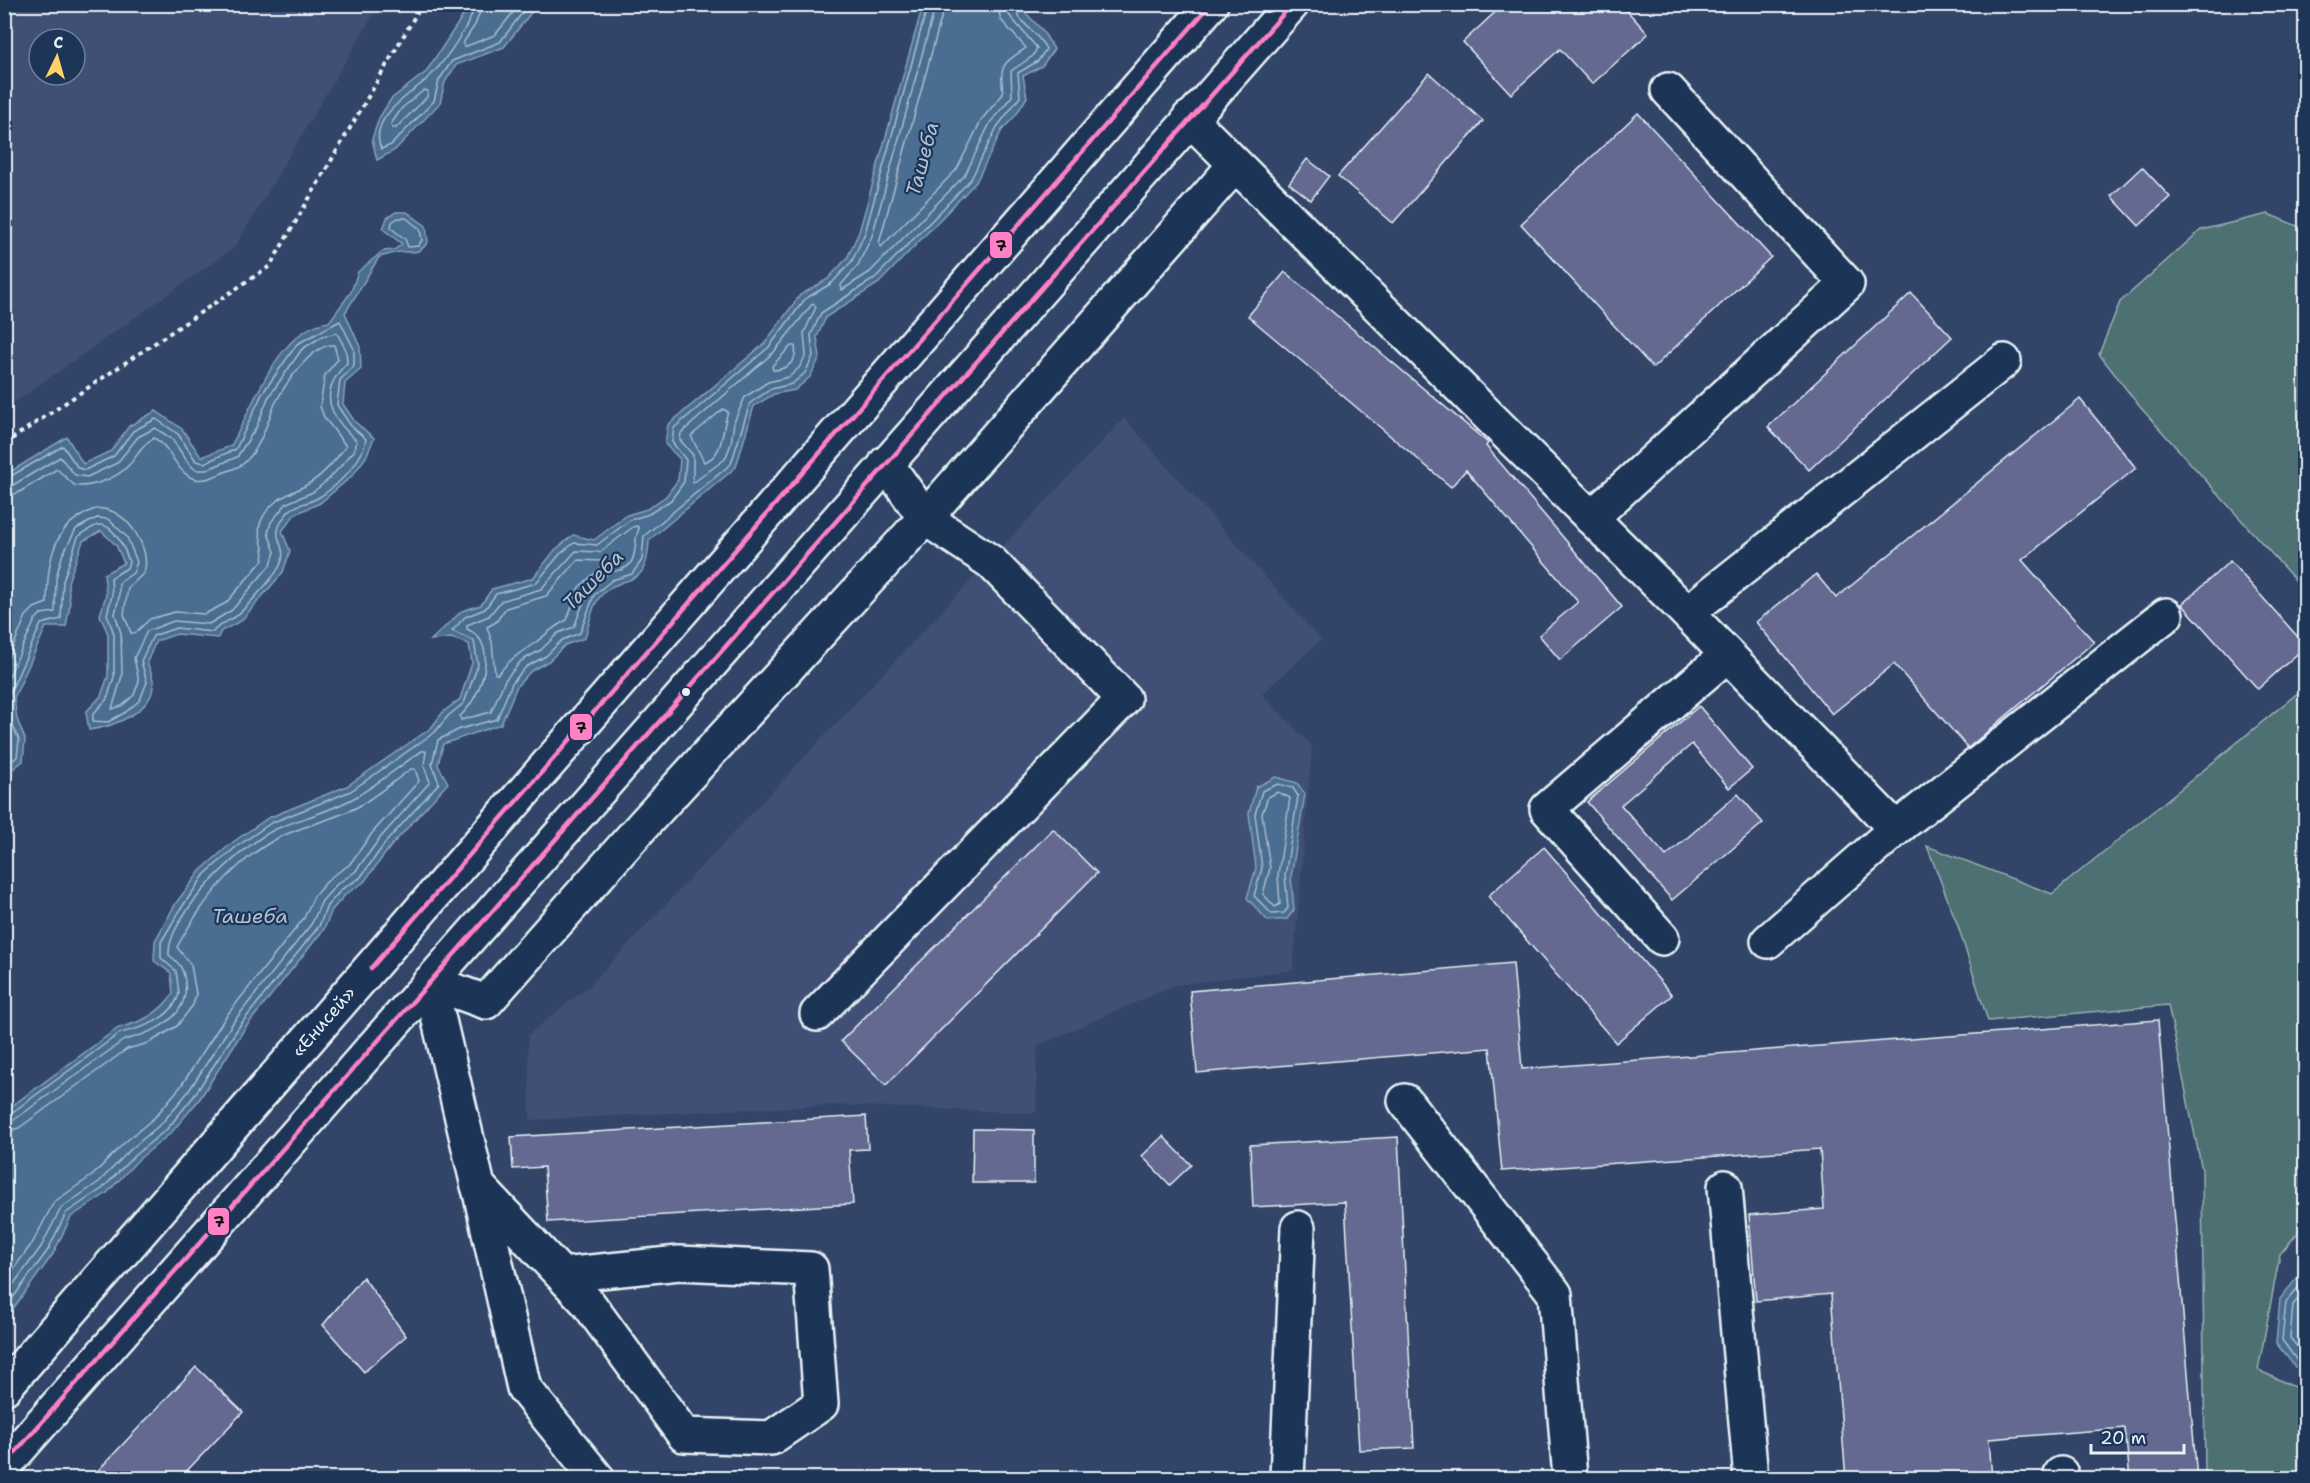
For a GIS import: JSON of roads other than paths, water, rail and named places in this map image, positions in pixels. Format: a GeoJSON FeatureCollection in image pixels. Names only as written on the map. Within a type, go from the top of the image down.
{"type":"FeatureCollection","features":[{"type":"Feature","properties":{"kind":"main road","name":"«Енисей»"},"geometry":{"type":"LineString","coordinates":[[4,1388],[1211,4]]}},
{"type":"Feature","properties":{"kind":"main road"},"geometry":{"type":"LineString","coordinates":[[4,1466],[1189,118],[1292,4]]}},
{"type":"Feature","properties":{"kind":"main road"},"geometry":{"type":"LineString","coordinates":[[1591,518],[1847,284],[1668,90]]}},
{"type":"Feature","properties":{"kind":"main road"},"geometry":{"type":"LineString","coordinates":[[1189,118],[1687,613],[1896,829]]}},
{"type":"Feature","properties":{"kind":"main road"},"geometry":{"type":"LineString","coordinates":[[430,982],[486,1002],[643,825],[925,518],[1235,165]]}},
{"type":"Feature","properties":{"kind":"main road"},"geometry":{"type":"LineString","coordinates":[[1687,613],[2004,361]]}},
{"type":"Feature","properties":{"kind":"main road"},"geometry":{"type":"LineString","coordinates":[[817,1014],[1124,699],[991,562],[925,518],[886,463]]}},
{"type":"Feature","properties":{"kind":"main road"},"geometry":{"type":"LineString","coordinates":[[1768,942],[1896,829],[2166,615]]}},
{"type":"Feature","properties":{"kind":"main road"},"geometry":{"type":"LineString","coordinates":[[1662,939],[1547,810],[1727,655]]}},
{"type":"Feature","properties":{"kind":"main road"},"geometry":{"type":"LineString","coordinates":[[430,982],[524,1388],[597,1479]]}},
{"type":"Feature","properties":{"kind":"main road"},"geometry":{"type":"LineString","coordinates":[[1405,1101],[1555,1294],[1570,1479]]}},
{"type":"Feature","properties":{"kind":"main road"},"geometry":{"type":"LineString","coordinates":[[478,1186],[588,1303],[684,1435],[771,1438],[821,1404],[811,1269],[679,1263],[562,1275]]}},
{"type":"Feature","properties":{"kind":"main road"},"geometry":{"type":"LineString","coordinates":[[1725,1187],[1751,1479]]}},
{"type":"Feature","properties":{"kind":"main road"},"geometry":{"type":"LineString","coordinates":[[1287,1479],[1299,1228]]}},
{"type":"Feature","properties":{"kind":"water"},"geometry":{"type":"Polygon","coordinates":[[[470,5],[537,5],[504,47],[456,65],[445,82],[440,103],[395,150],[377,160],[372,139],[379,118],[391,99],[426,72],[470,5]]]}},
{"type":"Feature","properties":{"kind":"water","name":"Ташеба"},"geometry":{"type":"Polygon","coordinates":[[[923,5],[1018,5],[1042,30],[1054,49],[1042,66],[1023,76],[1027,97],[1016,115],[1002,130],[976,182],[879,283],[826,317],[817,337],[820,357],[810,377],[795,390],[774,394],[754,406],[736,467],[649,540],[644,568],[639,575],[608,589],[599,598],[592,612],[585,638],[565,645],[549,661],[531,671],[517,686],[501,724],[443,744],[438,765],[448,783],[391,846],[364,882],[346,894],[332,910],[324,929],[245,1028],[199,1100],[171,1133],[139,1159],[107,1193],[71,1217],[53,1254],[5,1320],[5,1111],[118,1028],[135,1023],[162,1007],[173,994],[171,973],[154,961],[155,941],[176,903],[201,870],[233,842],[268,818],[347,786],[431,728],[443,712],[460,699],[472,663],[469,644],[451,638],[431,640],[462,611],[481,605],[492,589],[533,578],[555,550],[573,535],[594,540],[627,515],[647,509],[666,496],[678,480],[680,459],[665,444],[668,425],[765,343],[800,295],[828,279],[847,258],[859,232],[923,5]]]}},
{"type":"Feature","properties":{"kind":"water"},"geometry":{"type":"Polygon","coordinates":[[[396,212],[407,212],[426,226],[428,242],[418,251],[399,252],[379,257],[345,313],[360,347],[361,369],[345,383],[343,404],[355,422],[374,438],[366,457],[353,475],[320,503],[295,514],[282,531],[290,551],[283,572],[241,621],[221,631],[218,638],[177,634],[156,641],[147,662],[153,680],[148,700],[141,709],[120,721],[89,730],[86,712],[101,696],[108,676],[108,634],[100,615],[106,595],[104,574],[124,563],[116,545],[101,531],[83,541],[68,582],[70,605],[66,627],[46,627],[14,698],[17,719],[25,739],[23,761],[7,773],[5,772],[5,475],[67,437],[83,464],[111,451],[129,426],[156,411],[182,429],[201,457],[231,446],[258,391],[282,353],[296,338],[311,327],[329,322],[351,292],[358,272],[383,251],[394,250],[402,244],[383,229],[387,218],[396,212]]]}},
{"type":"Feature","properties":{"kind":"water"},"geometry":{"type":"Polygon","coordinates":[[[1276,777],[1297,783],[1305,794],[1291,877],[1294,910],[1287,919],[1268,921],[1247,898],[1256,868],[1249,813],[1256,787],[1276,777]]]}},
{"type":"Feature","properties":{"kind":"water"},"geometry":{"type":"Polygon","coordinates":[[[2305,1268],[2305,1371],[2295,1367],[2276,1343],[2280,1299],[2305,1268]]]}}]}
